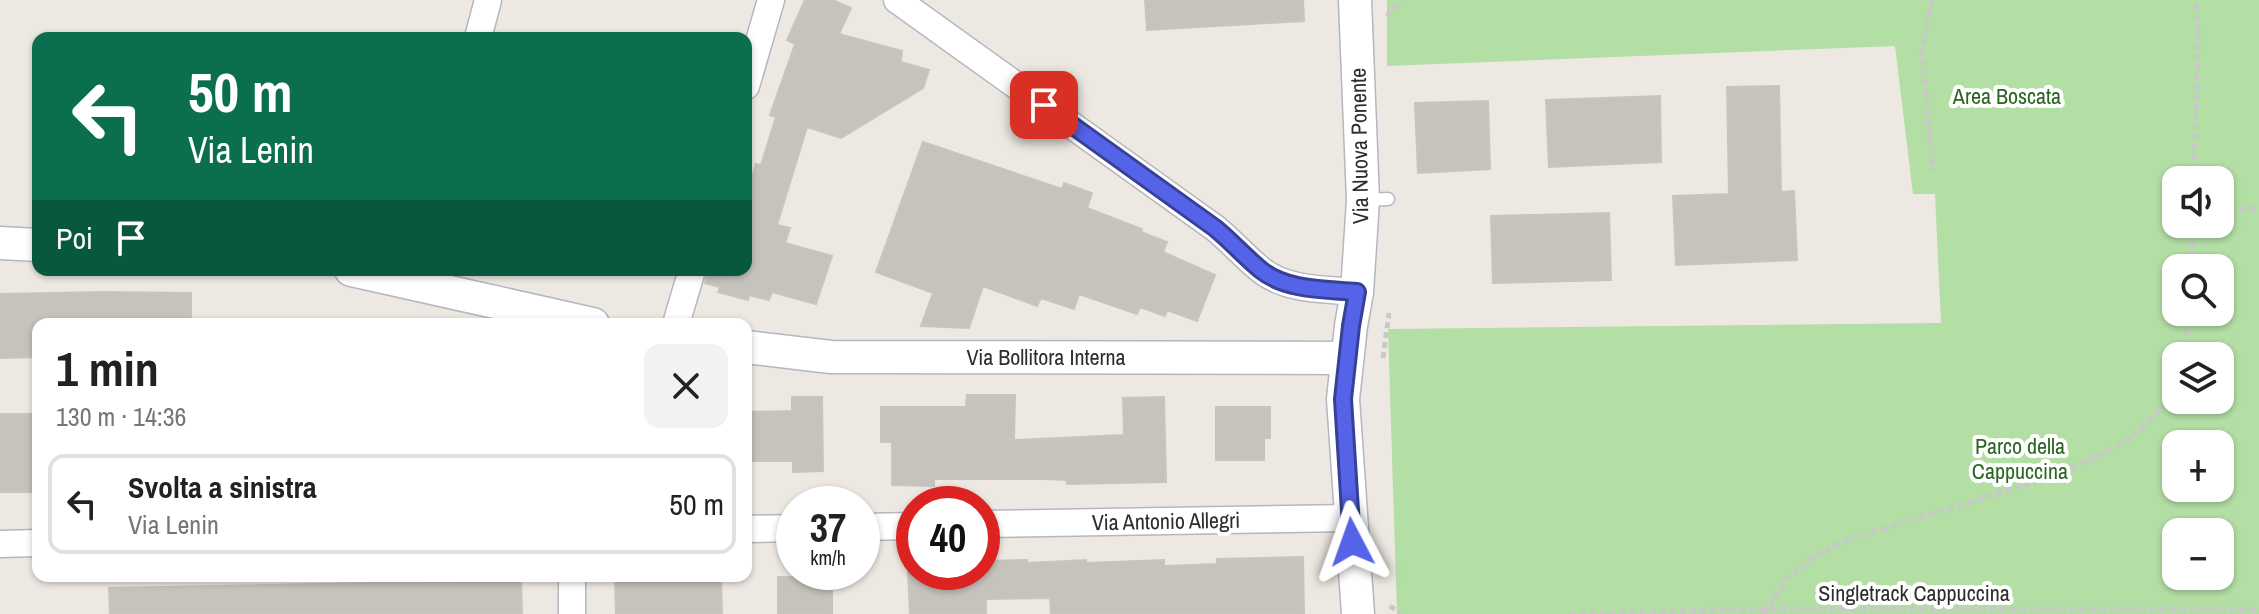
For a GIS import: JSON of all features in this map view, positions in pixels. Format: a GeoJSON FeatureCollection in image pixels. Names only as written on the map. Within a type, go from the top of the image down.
{"type":"FeatureCollection","features":[{"type":"Feature","properties":{"kind":"street"},"geometry":{"type":"LineString","coordinates":[[480,32],[488,0]]}},
{"type":"Feature","properties":{"kind":"street"},"geometry":{"type":"LineString","coordinates":[[752,65],[771,0]]}},
{"type":"Feature","properties":{"kind":"street"},"geometry":{"type":"LineString","coordinates":[[897,0],[1215,228],[1262,271],[1284,283],[1357,292]]}},
{"type":"Feature","properties":{"kind":"street","name":"Via Nuova Ponente"},"geometry":{"type":"LineString","coordinates":[[1355,0],[1375,199],[1357,292],[1343,399],[1358,614]]}},
{"type":"Feature","properties":{"kind":"street"},"geometry":{"type":"LineString","coordinates":[[0,243],[32,245]]}},
{"type":"Feature","properties":{"kind":"street"},"geometry":{"type":"LineString","coordinates":[[411,276],[559,318]]}},
{"type":"Feature","properties":{"kind":"street"},"geometry":{"type":"LineString","coordinates":[[678,318],[690,276]]}},
{"type":"Feature","properties":{"kind":"street","name":"Via Bollitora Interna"},"geometry":{"type":"LineString","coordinates":[[752,348],[831,357],[1347,358]]}},
{"type":"Feature","properties":{"kind":"street","name":"Via Antonio Allegri"},"geometry":{"type":"LineString","coordinates":[[1000,524],[1350,518]]}},
{"type":"Feature","properties":{"kind":"street"},"geometry":{"type":"LineString","coordinates":[[752,529],[776,528]]}},
{"type":"Feature","properties":{"kind":"street"},"geometry":{"type":"LineString","coordinates":[[0,544],[32,543]]}},
{"type":"Feature","properties":{"kind":"street"},"geometry":{"type":"LineString","coordinates":[[572,582],[572,614]]}},
{"type":"Feature","properties":{"kind":"path"},"geometry":{"type":"LineString","coordinates":[[1932,0],[1922,49],[1933,172]]}},
{"type":"Feature","properties":{"kind":"path"},"geometry":{"type":"LineString","coordinates":[[2194,166],[2196,0]]}},
{"type":"Feature","properties":{"kind":"path"},"geometry":{"type":"LineString","coordinates":[[2234,210],[2259,208]]}},
{"type":"Feature","properties":{"kind":"path"},"geometry":{"type":"LineString","coordinates":[[1765,612],[1787,578],[1811,559],[1843,541],[2042,480],[2093,459],[2131,438],[2162,409]]}},
{"type":"Feature","properties":{"kind":"path"},"geometry":{"type":"LineString","coordinates":[[1390,606],[1401,614]]}},
{"type":"Feature","properties":{"kind":"path","name":"Singletrack Cappuccina"},"geometry":{"type":"LineString","coordinates":[[1570,614],[2259,611]]}},
{"type":"Feature","properties":{"kind":"green space","name":"Parco della Cappuccina"},"geometry":{"type":"Polygon","coordinates":[[[1387,0],[2259,0],[2259,614],[1397,614],[1388,329],[1941,323],[1935,194],[1913,194],[1895,46],[1387,66],[1387,0]]]}},
{"type":"Feature","properties":{"kind":"building"},"geometry":{"type":"Polygon","coordinates":[[[805,0],[833,0],[851,8],[839,34],[902,51],[901,62],[929,70],[923,88],[841,138],[807,127],[777,225],[790,228],[785,243],[832,256],[816,304],[772,292],[769,300],[749,295],[748,300],[718,292],[720,287],[705,283],[707,276],[752,276],[752,177],[756,164],[761,165],[776,117],[770,115],[795,44],[787,40],[805,0]]]}},
{"type":"Feature","properties":{"kind":"building"},"geometry":{"type":"Polygon","coordinates":[[[1145,0],[1303,0],[1304,21],[1147,30],[1145,0]]]}},
{"type":"Feature","properties":{"kind":"building"},"geometry":{"type":"Polygon","coordinates":[[[1779,86],[1781,192],[1794,191],[1797,260],[1676,265],[1673,196],[1729,194],[1727,87],[1779,86]]]}},
{"type":"Feature","properties":{"kind":"building"},"geometry":{"type":"Polygon","coordinates":[[[1660,96],[1661,162],[1549,167],[1546,100],[1660,96]]]}},
{"type":"Feature","properties":{"kind":"building"},"geometry":{"type":"Polygon","coordinates":[[[1488,101],[1490,169],[1418,173],[1415,103],[1488,101]]]}},
{"type":"Feature","properties":{"kind":"building"},"geometry":{"type":"Polygon","coordinates":[[[923,142],[1062,189],[1064,183],[1092,193],[1087,208],[1167,242],[1163,252],[1215,275],[1197,321],[1167,310],[1165,316],[1140,307],[1137,314],[1079,294],[1074,309],[1041,298],[1037,306],[983,286],[969,328],[921,326],[933,293],[876,272],[923,142]]]}},
{"type":"Feature","properties":{"kind":"building"},"geometry":{"type":"Polygon","coordinates":[[[1609,213],[1611,280],[1493,283],[1491,216],[1609,213]]]}},
{"type":"Feature","properties":{"kind":"building"},"geometry":{"type":"Polygon","coordinates":[[[191,293],[191,318],[32,318],[32,357],[0,358],[0,294],[191,293]]]}},
{"type":"Feature","properties":{"kind":"building"},"geometry":{"type":"Polygon","coordinates":[[[967,395],[1015,395],[1014,440],[1124,435],[1123,398],[1164,397],[1166,482],[1067,484],[1066,480],[1046,479],[934,479],[934,486],[892,485],[892,442],[881,442],[881,407],[966,407],[967,395]]]}},
{"type":"Feature","properties":{"kind":"building"},"geometry":{"type":"Polygon","coordinates":[[[792,397],[822,397],[823,471],[793,472],[793,461],[752,461],[752,412],[792,411],[792,397]]]}},
{"type":"Feature","properties":{"kind":"building"},"geometry":{"type":"Polygon","coordinates":[[[1216,407],[1270,407],[1270,438],[1264,438],[1264,460],[1216,460],[1216,407]]]}},
{"type":"Feature","properties":{"kind":"building"},"geometry":{"type":"Polygon","coordinates":[[[0,414],[32,414],[32,492],[0,492],[0,414]]]}},
{"type":"Feature","properties":{"kind":"building"},"geometry":{"type":"Polygon","coordinates":[[[1303,557],[1304,614],[1051,614],[1050,598],[986,599],[986,614],[910,614],[909,590],[1000,590],[1000,561],[1027,560],[1027,563],[1086,560],[1086,563],[1164,560],[1164,566],[1217,564],[1217,559],[1303,557]]]}},
{"type":"Feature","properties":{"kind":"building"},"geometry":{"type":"Polygon","coordinates":[[[521,582],[522,614],[110,614],[109,588],[521,582]]]}},
{"type":"Feature","properties":{"kind":"building"},"geometry":{"type":"Polygon","coordinates":[[[615,582],[721,582],[722,614],[616,614],[615,582]]]}},
{"type":"Feature","properties":{"kind":"building"},"geometry":{"type":"Polygon","coordinates":[[[778,590],[832,590],[832,614],[778,614],[778,590]]]}},
{"type":"Feature","properties":{"kind":"route"},"geometry":{"type":"LineString","coordinates":[[1044,105],[1215,228],[1262,271],[1284,283],[1357,292],[1343,399],[1352,542]]}},
{"type":"Feature","properties":{"kind":"park label","name":"Area Boscata"},"geometry":{"type":"Point","coordinates":[2007,96]}}]}
